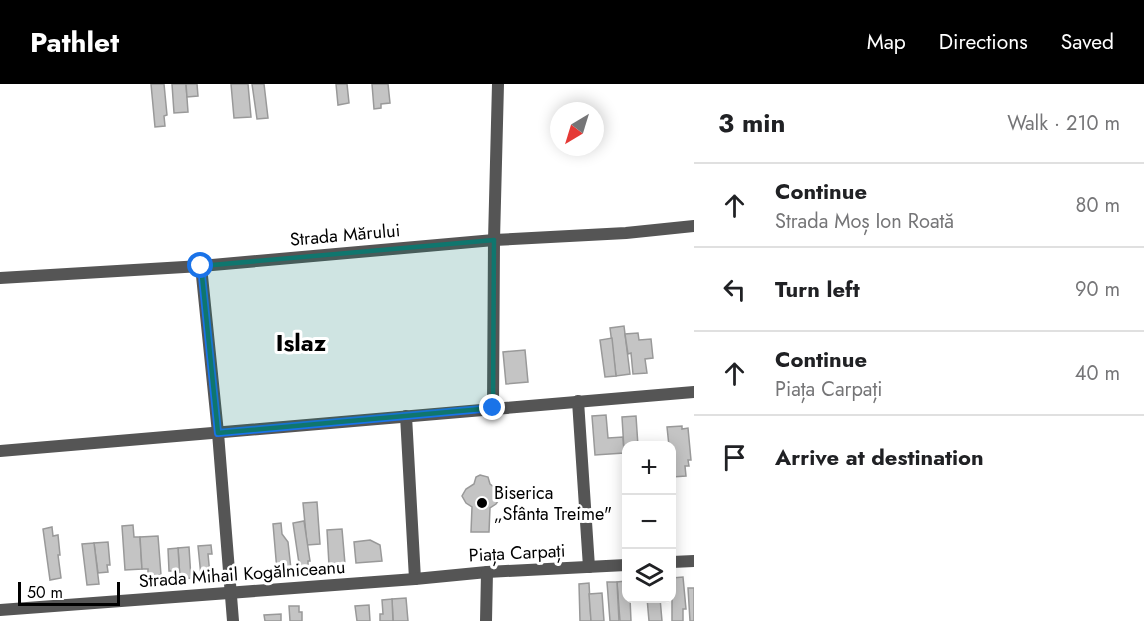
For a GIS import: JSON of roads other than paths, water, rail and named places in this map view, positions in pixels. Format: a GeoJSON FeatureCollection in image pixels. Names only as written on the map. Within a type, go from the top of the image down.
{"type":"FeatureCollection","features":[{"type":"Feature","properties":{"kind":"street"},"geometry":{"type":"LineString","coordinates":[[493,408],[498,84]]}},
{"type":"Feature","properties":{"kind":"street","name":"Strada Mărului"},"geometry":{"type":"LineString","coordinates":[[0,278],[201,266],[494,240],[626,233],[694,226]]}},
{"type":"Feature","properties":{"kind":"street"},"geometry":{"type":"LineString","coordinates":[[201,266],[218,433],[233,621]]}},
{"type":"Feature","properties":{"kind":"street"},"geometry":{"type":"LineString","coordinates":[[0,452],[694,392]]}},
{"type":"Feature","properties":{"kind":"street","name":"Piața Carpați"},"geometry":{"type":"LineString","coordinates":[[416,579],[487,572],[589,567],[578,401]]}},
{"type":"Feature","properties":{"kind":"street"},"geometry":{"type":"LineString","coordinates":[[406,416],[416,579]]}},
{"type":"Feature","properties":{"kind":"street"},"geometry":{"type":"LineString","coordinates":[[676,562],[694,561]]}},
{"type":"Feature","properties":{"kind":"street"},"geometry":{"type":"LineString","coordinates":[[589,567],[622,565]]}},
{"type":"Feature","properties":{"kind":"street"},"geometry":{"type":"LineString","coordinates":[[486,621],[487,572]]}},
{"type":"Feature","properties":{"kind":"street","name":"Strada Mihail Kogălniceanu"},"geometry":{"type":"LineString","coordinates":[[0,610],[416,579]]}},
{"type":"Feature","properties":{"kind":"place","name":"Biserica „Sfânta Treime\""},"geometry":{"type":"Point","coordinates":[482,503]}},
{"type":"Feature","properties":{"kind":"district","name":"Islaz"},"geometry":{"type":"Point","coordinates":[301,342]}}]}
